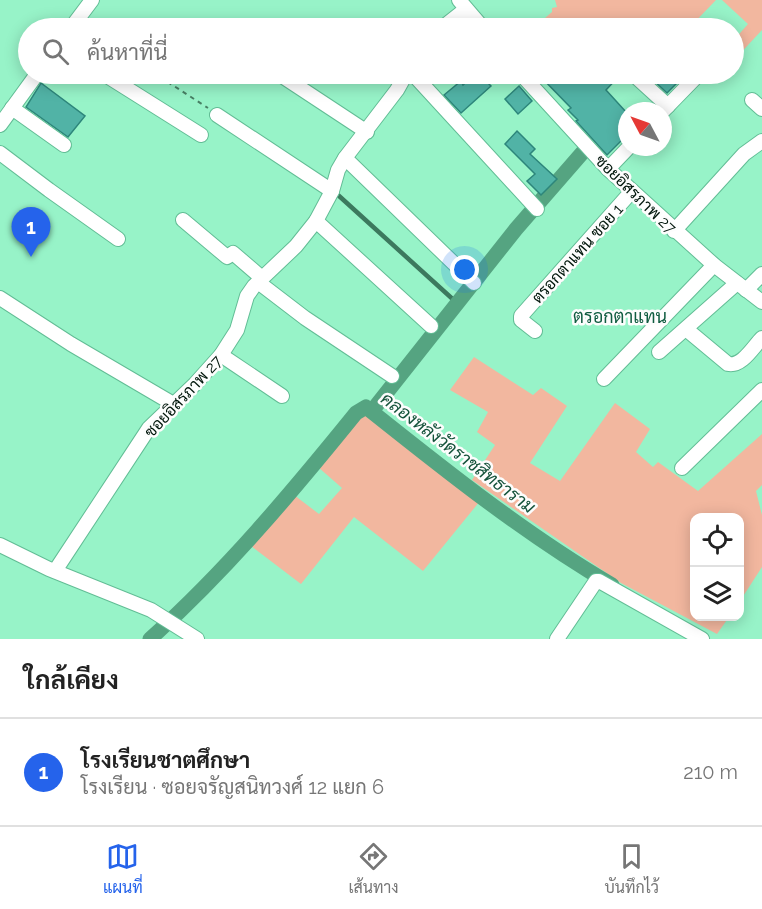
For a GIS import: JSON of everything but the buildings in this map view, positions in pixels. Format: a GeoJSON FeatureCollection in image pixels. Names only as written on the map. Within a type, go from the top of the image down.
{"type":"FeatureCollection","features":[{"type":"Feature","properties":{"kind":"street"},"geometry":{"type":"LineString","coordinates":[[78,18],[92,0]]}},
{"type":"Feature","properties":{"kind":"street"},"geometry":{"type":"LineString","coordinates":[[451,18],[463,4],[475,18]]}},
{"type":"Feature","properties":{"kind":"street"},"geometry":{"type":"LineString","coordinates":[[0,125],[30,84]]}},
{"type":"Feature","properties":{"kind":"street"},"geometry":{"type":"LineString","coordinates":[[121,84],[201,135]]}},
{"type":"Feature","properties":{"kind":"street"},"geometry":{"type":"LineString","coordinates":[[294,84],[367,132]]}},
{"type":"Feature","properties":{"kind":"street","name":"ซอยอิสรภาพ 27"},"geometry":{"type":"LineString","coordinates":[[55,571],[150,428],[175,405],[221,355],[237,330],[247,296],[260,280],[296,246],[316,221],[332,191],[338,170],[345,158],[367,132],[400,84]]}},
{"type":"Feature","properties":{"kind":"street"},"geometry":{"type":"LineString","coordinates":[[422,84],[537,209]]}},
{"type":"Feature","properties":{"kind":"street","name":"ซอยอิสรภาพ 27"},"geometry":{"type":"LineString","coordinates":[[530,84],[608,169],[674,231],[762,302]]}},
{"type":"Feature","properties":{"kind":"street"},"geometry":{"type":"LineString","coordinates":[[642,84],[659,102]]}},
{"type":"Feature","properties":{"kind":"street"},"geometry":{"type":"LineString","coordinates":[[671,102],[689,84]]}},
{"type":"Feature","properties":{"kind":"street"},"geometry":{"type":"LineString","coordinates":[[12,108],[64,145]]}},
{"type":"Feature","properties":{"kind":"street"},"geometry":{"type":"LineString","coordinates":[[216,116],[332,191]]}},
{"type":"Feature","properties":{"kind":"street"},"geometry":{"type":"LineString","coordinates":[[674,231],[744,154],[762,141]]}},
{"type":"Feature","properties":{"kind":"street"},"geometry":{"type":"LineString","coordinates":[[0,153],[118,239]]}},
{"type":"Feature","properties":{"kind":"street"},"geometry":{"type":"LineString","coordinates":[[608,169],[620,156]]}},
{"type":"Feature","properties":{"kind":"street"},"geometry":{"type":"LineString","coordinates":[[345,158],[474,283]]}},
{"type":"Feature","properties":{"kind":"street","name":"ตรอกตาแทน ซอย 1"},"geometry":{"type":"LineString","coordinates":[[535,331],[521,320],[522,315],[632,191]]}},
{"type":"Feature","properties":{"kind":"street"},"geometry":{"type":"LineString","coordinates":[[183,220],[227,257],[233,254],[305,318],[392,376]]}},
{"type":"Feature","properties":{"kind":"street"},"geometry":{"type":"LineString","coordinates":[[316,221],[431,326]]}},
{"type":"Feature","properties":{"kind":"street"},"geometry":{"type":"LineString","coordinates":[[604,379],[714,265]]}},
{"type":"Feature","properties":{"kind":"street"},"geometry":{"type":"LineString","coordinates":[[659,352],[742,286],[762,274]]}},
{"type":"Feature","properties":{"kind":"street"},"geometry":{"type":"LineString","coordinates":[[0,298],[71,344],[175,405]]}},
{"type":"Feature","properties":{"kind":"street"},"geometry":{"type":"LineString","coordinates":[[686,329],[728,364],[734,365],[741,361],[762,338]]}},
{"type":"Feature","properties":{"kind":"street"},"geometry":{"type":"LineString","coordinates":[[221,355],[282,396]]}},
{"type":"Feature","properties":{"kind":"street"},"geometry":{"type":"LineString","coordinates":[[682,468],[762,390]]}},
{"type":"Feature","properties":{"kind":"street"},"geometry":{"type":"LineString","coordinates":[[0,545],[55,571],[158,614],[193,638]]}},
{"type":"Feature","properties":{"kind":"street"},"geometry":{"type":"LineString","coordinates":[[557,639],[588,592],[596,581],[599,581],[702,639]]}},
{"type":"Feature","properties":{"kind":"path"},"geometry":{"type":"LineString","coordinates":[[171,84],[208,108],[216,116]]}},
{"type":"Feature","properties":{"kind":"shaded area"},"geometry":{"type":"Polygon","coordinates":[[[555,0],[716,0],[699,18],[545,18],[552,12],[552,8],[557,7],[555,0]]]}},
{"type":"Feature","properties":{"kind":"shaded area"},"geometry":{"type":"Polygon","coordinates":[[[722,0],[762,0],[762,30],[744,49],[744,29],[748,24],[722,0]]]}},
{"type":"Feature","properties":{"kind":"shaded area"},"geometry":{"type":"Polygon","coordinates":[[[474,357],[533,395],[541,388],[567,406],[530,463],[560,481],[615,403],[650,429],[636,452],[653,467],[658,462],[698,491],[762,434],[762,485],[756,491],[762,515],[762,567],[744,595],[744,513],[690,513],[690,620],[621,583],[472,480],[495,445],[477,432],[488,412],[450,390],[474,357]]]}},
{"type":"Feature","properties":{"kind":"shaded area"},"geometry":{"type":"Polygon","coordinates":[[[364,412],[480,501],[423,571],[354,517],[301,584],[251,546],[294,495],[319,514],[342,488],[318,467],[364,412]]]}},
{"type":"Feature","properties":{"kind":"shaded area"},"geometry":{"type":"Polygon","coordinates":[[[693,621],[726,621],[717,634],[693,621]]]}},
{"type":"Feature","properties":{"kind":"waterway"},"geometry":{"type":"LineString","coordinates":[[372,411],[516,229],[583,152]]}},
{"type":"Feature","properties":{"kind":"waterway"},"geometry":{"type":"LineString","coordinates":[[338,195],[457,303]]}},
{"type":"Feature","properties":{"kind":"waterway","name":"คลองหลังวัดราชสิทธาราม"},"geometry":{"type":"LineString","coordinates":[[150,639],[232,558],[356,413],[366,407],[517,523],[612,585]]}},
{"type":"Feature","properties":{"kind":"place","name":"โรงเรียนชาตศึกษา"},"geometry":{"type":"Point","coordinates":[31,257]}},
{"type":"Feature","properties":{"kind":"district","name":"ตรอกตาแทน"},"geometry":{"type":"Point","coordinates":[620,317]}}]}
